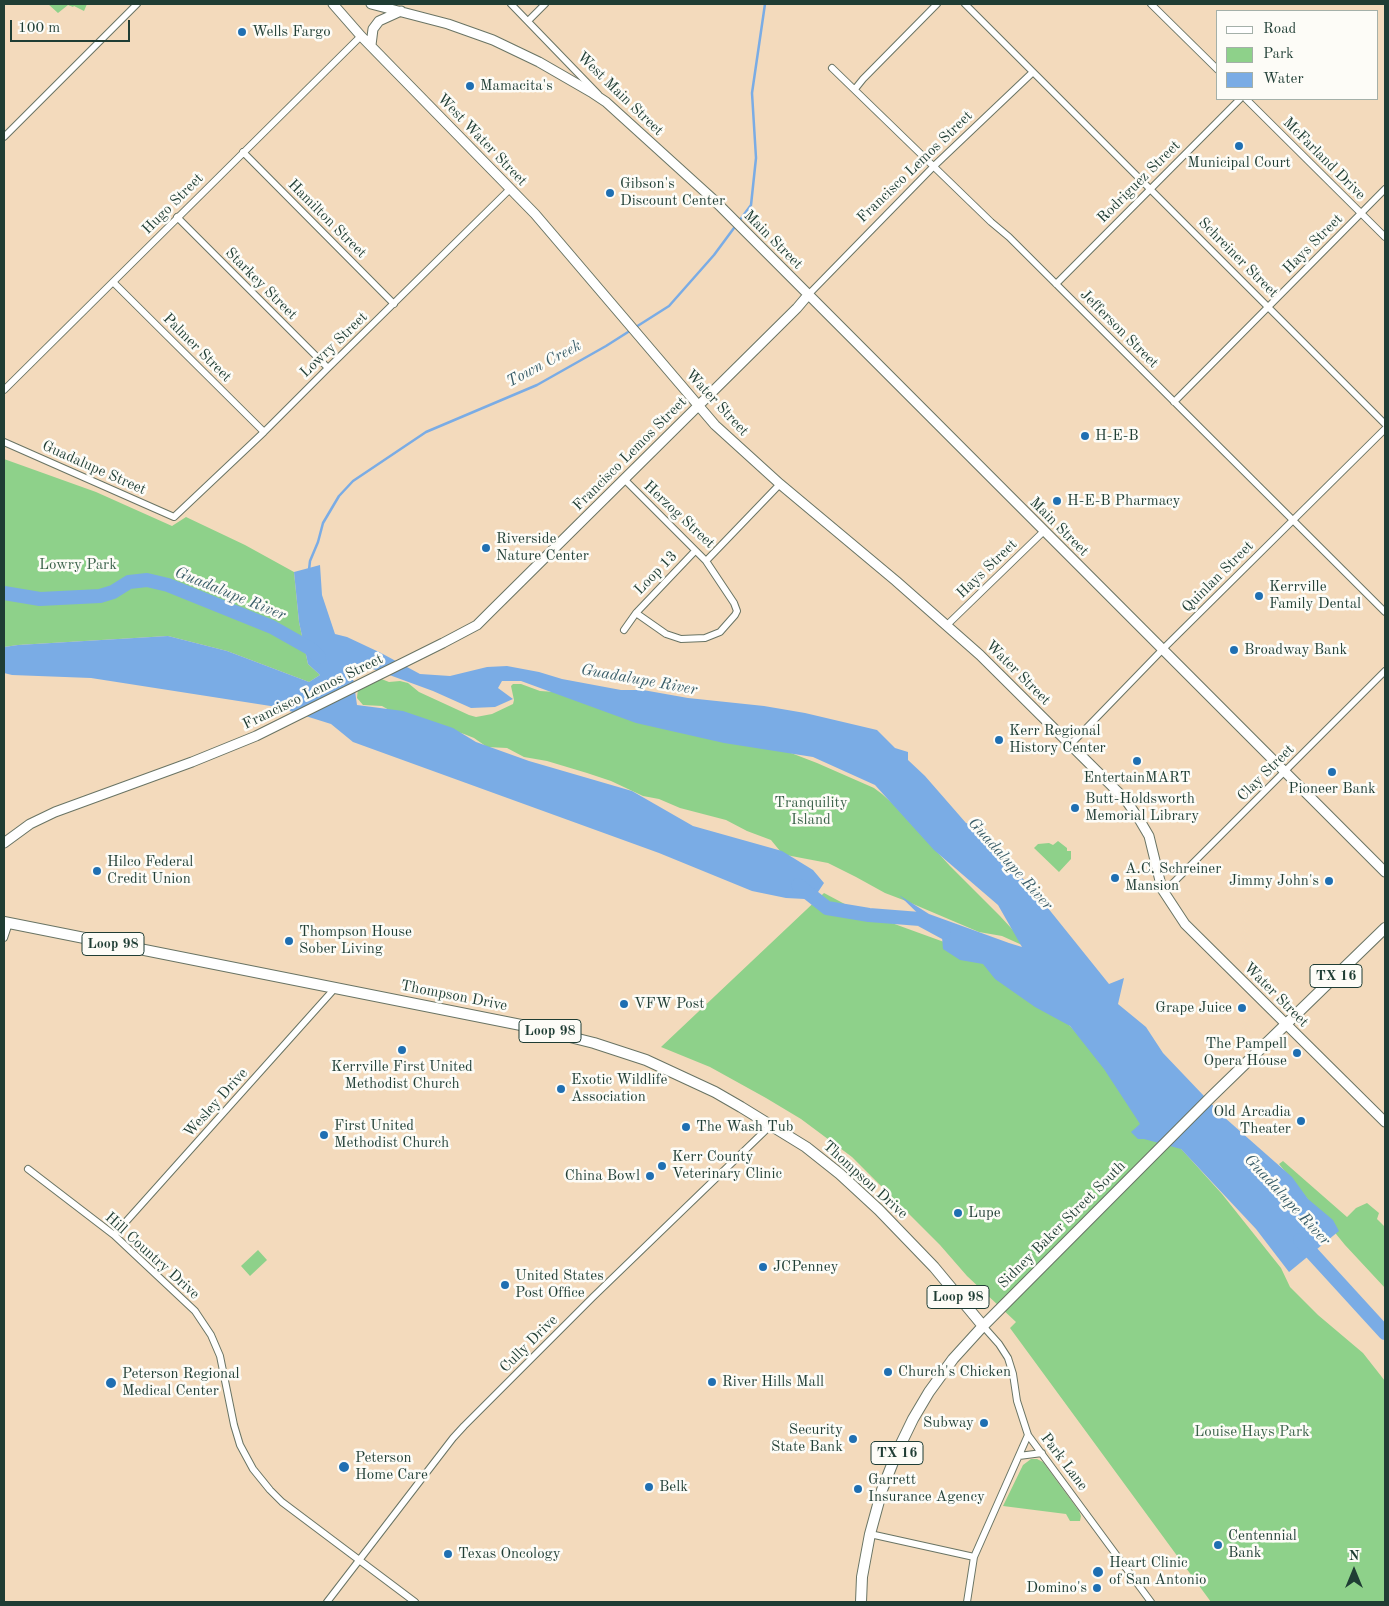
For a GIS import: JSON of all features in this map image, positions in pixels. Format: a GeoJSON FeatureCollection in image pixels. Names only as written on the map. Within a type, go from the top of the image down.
{"type":"FeatureCollection","features":[{"type":"Feature","properties":{"kind":"main road","name":"Thompson Drive"},"geometry":{"type":"LineString","coordinates":[[5,922],[526,1026],[594,1043],[646,1060],[715,1092],[806,1147],[840,1174],[879,1210],[934,1268],[983,1326]]}},
{"type":"Feature","properties":{"kind":"main road","name":"TX 16"},"geometry":{"type":"LineString","coordinates":[[1286,1025],[1385,928]]}},
{"type":"Feature","properties":{"kind":"main road","name":"Sidney Baker Street South"},"geometry":{"type":"LineString","coordinates":[[861,1602],[862,1577],[870,1534],[882,1490],[913,1419],[941,1376],[983,1326],[1211,1096],[1286,1025]]}},
{"type":"Feature","properties":{"kind":"street"},"geometry":{"type":"LineString","coordinates":[[4,137],[137,4]]}},
{"type":"Feature","properties":{"kind":"street","name":"West Water Street"},"geometry":{"type":"LineString","coordinates":[[333,4],[361,36],[535,214],[607,300]]}},
{"type":"Feature","properties":{"kind":"street"},"geometry":{"type":"LineString","coordinates":[[371,4],[448,24],[501,43],[546,66],[606,102]]}},
{"type":"Feature","properties":{"kind":"street","name":"West Main Street"},"geometry":{"type":"LineString","coordinates":[[511,4],[606,102],[714,200]]}},
{"type":"Feature","properties":{"kind":"street"},"geometry":{"type":"LineString","coordinates":[[528,21],[545,4]]}},
{"type":"Feature","properties":{"kind":"street"},"geometry":{"type":"LineString","coordinates":[[855,89],[862,79],[937,4]]}},
{"type":"Feature","properties":{"kind":"street","name":"Schreiner Street"},"geometry":{"type":"LineString","coordinates":[[965,4],[1385,424]]}},
{"type":"Feature","properties":{"kind":"street"},"geometry":{"type":"LineString","coordinates":[[1151,4],[1216,68]]}},
{"type":"Feature","properties":{"kind":"street"},"geometry":{"type":"LineString","coordinates":[[371,45],[372,29],[380,21],[401,11]]}},
{"type":"Feature","properties":{"kind":"street","name":"Hugo Street"},"geometry":{"type":"LineString","coordinates":[[4,390],[361,36]]}},
{"type":"Feature","properties":{"kind":"street","name":"Jefferson Street"},"geometry":{"type":"LineString","coordinates":[[832,68],[991,222],[1009,237],[1385,612]]}},
{"type":"Feature","properties":{"kind":"street","name":"Francisco Lemos Street"},"geometry":{"type":"LineString","coordinates":[[4,843],[30,824],[55,812],[209,755],[268,730],[444,643],[476,625],[797,308],[934,166],[1033,72]]}},
{"type":"Feature","properties":{"kind":"street","name":"Rodriguez Street"},"geometry":{"type":"LineString","coordinates":[[1056,284],[1239,100]]}},
{"type":"Feature","properties":{"kind":"street","name":"McFarland Drive"},"geometry":{"type":"LineString","coordinates":[[1247,100],[1385,237]]}},
{"type":"Feature","properties":{"kind":"street","name":"Hamilton Street"},"geometry":{"type":"LineString","coordinates":[[243,152],[394,304]]}},
{"type":"Feature","properties":{"kind":"street","name":"Lowry Street"},"geometry":{"type":"LineString","coordinates":[[174,518],[264,432],[510,189]]}},
{"type":"Feature","properties":{"kind":"street","name":"Hays Street"},"geometry":{"type":"LineString","coordinates":[[1174,402],[1385,189]]}},
{"type":"Feature","properties":{"kind":"street","name":"Main Street"},"geometry":{"type":"LineString","coordinates":[[714,200],[1385,872]]}},
{"type":"Feature","properties":{"kind":"street","name":"Starkey Street"},"geometry":{"type":"LineString","coordinates":[[177,217],[328,368]]}},
{"type":"Feature","properties":{"kind":"street","name":"Palmer Street"},"geometry":{"type":"LineString","coordinates":[[113,282],[264,432]]}},
{"type":"Feature","properties":{"kind":"street","name":"Water Street"},"geometry":{"type":"LineString","coordinates":[[607,300],[716,425],[780,484],[947,625],[986,661],[1125,799],[1149,836],[1162,889],[1185,924],[1385,1122]]}},
{"type":"Feature","properties":{"kind":"street","name":"Quinlan Street"},"geometry":{"type":"LineString","coordinates":[[1070,745],[1385,429]]}},
{"type":"Feature","properties":{"kind":"street","name":"Guadalupe Street"},"geometry":{"type":"LineString","coordinates":[[4,442],[174,518]]}},
{"type":"Feature","properties":{"kind":"street","name":"Herzog Street"},"geometry":{"type":"LineString","coordinates":[[624,479],[706,561],[780,484]]}},
{"type":"Feature","properties":{"kind":"street","name":"Hays Street"},"geometry":{"type":"LineString","coordinates":[[947,625],[1044,531]]}},
{"type":"Feature","properties":{"kind":"street","name":"Loop 13"},"geometry":{"type":"LineString","coordinates":[[624,630],[636,613],[695,551]]}},
{"type":"Feature","properties":{"kind":"street","name":"Loop 13"},"geometry":{"type":"LineString","coordinates":[[636,613],[666,634],[676,638],[705,638],[720,632],[737,611],[734,603],[706,561]]}},
{"type":"Feature","properties":{"kind":"street","name":"Clay Street"},"geometry":{"type":"LineString","coordinates":[[1162,889],[1172,884],[1385,671]]}},
{"type":"Feature","properties":{"kind":"street"},"geometry":{"type":"LineString","coordinates":[[4,938],[5,922]]}},
{"type":"Feature","properties":{"kind":"street","name":"Wesley Drive"},"geometry":{"type":"LineString","coordinates":[[114,1235],[336,987]]}},
{"type":"Feature","properties":{"kind":"street","name":"Cully Drive"},"geometry":{"type":"LineString","coordinates":[[327,1602],[464,1426],[771,1125]]}},
{"type":"Feature","properties":{"kind":"street","name":"Hill Country Drive"},"geometry":{"type":"LineString","coordinates":[[28,1169],[114,1235],[187,1302],[206,1327],[220,1356],[236,1434],[245,1456],[261,1480],[282,1502],[416,1602]]}},
{"type":"Feature","properties":{"kind":"street","name":"Park Lane"},"geometry":{"type":"LineString","coordinates":[[983,1326],[999,1344],[1008,1358],[1014,1374],[1017,1400],[1028,1435],[1151,1602]]}},
{"type":"Feature","properties":{"kind":"street"},"geometry":{"type":"LineString","coordinates":[[967,1602],[974,1557],[1028,1435]]}},
{"type":"Feature","properties":{"kind":"street"},"geometry":{"type":"LineString","coordinates":[[1019,1456],[1042,1453]]}},
{"type":"Feature","properties":{"kind":"street"},"geometry":{"type":"LineString","coordinates":[[870,1534],[974,1557]]}},
{"type":"Feature","properties":{"kind":"green space"},"geometry":{"type":"Polygon","coordinates":[[[48,4],[87,4],[84,11],[68,5],[58,13],[48,4]]]}},
{"type":"Feature","properties":{"kind":"green space","name":"Lowry Park"},"geometry":{"type":"Polygon","coordinates":[[[4,459],[96,492],[172,526],[186,517],[245,545],[294,572],[299,622],[308,664],[320,675],[309,682],[227,651],[168,636],[4,647],[4,459]]]}},
{"type":"Feature","properties":{"kind":"green space","name":"Tranquility Island"},"geometry":{"type":"Polygon","coordinates":[[[379,678],[389,682],[400,681],[408,683],[419,692],[476,717],[492,714],[513,704],[511,686],[513,684],[521,684],[540,691],[555,692],[791,753],[817,763],[874,788],[882,794],[1000,916],[1023,941],[1022,945],[1002,936],[979,932],[885,893],[828,863],[786,855],[771,840],[747,831],[726,820],[680,808],[659,799],[643,796],[611,781],[587,773],[547,761],[524,757],[507,748],[487,747],[464,734],[389,710],[382,706],[363,705],[357,698],[358,688],[379,678]]]}},
{"type":"Feature","properties":{"kind":"green space"},"geometry":{"type":"Polygon","coordinates":[[[1058,841],[1067,848],[1067,851],[1071,851],[1071,859],[1059,872],[1034,848],[1038,844],[1049,843],[1053,845],[1058,841]]]}},
{"type":"Feature","properties":{"kind":"green space","name":"Louise Hays Park"},"geometry":{"type":"Polygon","coordinates":[[[824,893],[856,910],[999,962],[1070,1026],[1222,1194],[1281,1268],[1290,1287],[1318,1315],[1363,1353],[1385,1381],[1385,1602],[1211,1602],[1010,1328],[1016,1322],[967,1276],[940,1245],[852,1157],[801,1119],[710,1067],[661,1047],[824,893]]]}},
{"type":"Feature","properties":{"kind":"green space"},"geometry":{"type":"Polygon","coordinates":[[[1283,1161],[1347,1217],[1356,1208],[1367,1203],[1379,1213],[1377,1219],[1385,1227],[1385,1288],[1345,1245],[1279,1164],[1283,1161]]]}},
{"type":"Feature","properties":{"kind":"green space"},"geometry":{"type":"Polygon","coordinates":[[[258,1250],[267,1260],[250,1276],[241,1266],[258,1250]]]}},
{"type":"Feature","properties":{"kind":"green space"},"geometry":{"type":"Polygon","coordinates":[[[1031,1459],[1043,1462],[1079,1511],[1080,1521],[1070,1521],[1066,1514],[1003,1506],[1023,1465],[1031,1459]]]}},
{"type":"Feature","properties":{"kind":"water"},"geometry":{"type":"Polygon","coordinates":[[[320,565],[322,595],[335,634],[347,637],[381,653],[420,674],[450,676],[487,667],[507,666],[621,690],[643,690],[688,698],[764,706],[805,713],[877,730],[895,748],[908,752],[908,760],[925,776],[966,823],[986,829],[992,847],[1031,887],[1109,984],[1124,978],[1118,1004],[1146,1027],[1163,1053],[1224,1117],[1292,1177],[1308,1199],[1333,1220],[1339,1231],[1289,1272],[1256,1229],[1181,1149],[1138,1139],[1131,1132],[1140,1124],[1104,1069],[1070,1026],[1035,1007],[995,979],[983,964],[960,960],[943,949],[942,937],[899,895],[929,914],[1022,947],[998,905],[934,850],[875,785],[813,757],[724,743],[636,723],[521,681],[502,681],[498,688],[513,699],[495,707],[471,708],[433,691],[373,669],[353,677],[357,705],[403,711],[453,728],[476,742],[529,761],[632,791],[693,826],[782,851],[813,870],[824,883],[816,895],[805,899],[786,898],[752,891],[659,853],[353,742],[331,724],[277,707],[91,678],[12,675],[4,673],[4,647],[168,636],[227,651],[309,682],[320,675],[308,664],[299,622],[294,572],[320,565]]]}},
{"type":"Feature","properties":{"kind":"waterway","name":"Town Creek"},"geometry":{"type":"LineString","coordinates":[[309,570],[310,561],[323,523],[339,496],[353,481],[426,432],[537,385],[606,346],[669,306],[714,255],[751,205],[756,158],[752,93],[765,4]]}},
{"type":"Feature","properties":{"kind":"waterway","name":"Guadalupe River"},"geometry":{"type":"LineString","coordinates":[[4,593],[40,599],[100,596],[113,592],[129,582],[147,580],[168,585],[272,627],[311,649],[319,657]]}},
{"type":"Feature","properties":{"kind":"waterway","name":"Guadalupe River"},"geometry":{"type":"LineString","coordinates":[[798,885],[827,908],[869,915],[920,919],[944,932]]}},
{"type":"Feature","properties":{"kind":"waterway","name":"Guadalupe River"},"geometry":{"type":"LineString","coordinates":[[1300,1240],[1385,1333]]}},
{"type":"Feature","properties":{"kind":"place","name":"Wells Fargo"},"geometry":{"type":"Point","coordinates":[242,32]}},
{"type":"Feature","properties":{"kind":"place","name":"Mamacita's"},"geometry":{"type":"Point","coordinates":[470,86]}},
{"type":"Feature","properties":{"kind":"place","name":"Municipal Court"},"geometry":{"type":"Point","coordinates":[1239,146]}},
{"type":"Feature","properties":{"kind":"place","name":"Gibson's Discount Center"},"geometry":{"type":"Point","coordinates":[610,193]}},
{"type":"Feature","properties":{"kind":"place","name":"H-E-B"},"geometry":{"type":"Point","coordinates":[1085,436]}},
{"type":"Feature","properties":{"kind":"place","name":"H-E-B Pharmacy"},"geometry":{"type":"Point","coordinates":[1057,501]}},
{"type":"Feature","properties":{"kind":"place","name":"Riverside Nature Center"},"geometry":{"type":"Point","coordinates":[486,548]}},
{"type":"Feature","properties":{"kind":"place","name":"Kerrville Family Dental"},"geometry":{"type":"Point","coordinates":[1259,596]}},
{"type":"Feature","properties":{"kind":"place","name":"Broadway Bank"},"geometry":{"type":"Point","coordinates":[1234,650]}},
{"type":"Feature","properties":{"kind":"place","name":"Kerr Regional History Center"},"geometry":{"type":"Point","coordinates":[999,740]}},
{"type":"Feature","properties":{"kind":"place","name":"EntertainMART"},"geometry":{"type":"Point","coordinates":[1137,761]}},
{"type":"Feature","properties":{"kind":"place","name":"Pioneer Bank"},"geometry":{"type":"Point","coordinates":[1332,772]}},
{"type":"Feature","properties":{"kind":"place","name":"Butt-Holdsworth Memorial Library"},"geometry":{"type":"Point","coordinates":[1075,808]}},
{"type":"Feature","properties":{"kind":"place","name":"Hilco Federal Credit Union"},"geometry":{"type":"Point","coordinates":[97,871]}},
{"type":"Feature","properties":{"kind":"place","name":"A.C. Schreiner Mansion"},"geometry":{"type":"Point","coordinates":[1115,878]}},
{"type":"Feature","properties":{"kind":"place","name":"Jimmy John's"},"geometry":{"type":"Point","coordinates":[1329,881]}},
{"type":"Feature","properties":{"kind":"place","name":"Thompson House Sober Living"},"geometry":{"type":"Point","coordinates":[289,941]}},
{"type":"Feature","properties":{"kind":"place","name":"VFW Post"},"geometry":{"type":"Point","coordinates":[624,1004]}},
{"type":"Feature","properties":{"kind":"place","name":"Grape Juice"},"geometry":{"type":"Point","coordinates":[1242,1008]}},
{"type":"Feature","properties":{"kind":"place","name":"Kerrville First United Methodist Church"},"geometry":{"type":"Point","coordinates":[402,1050]}},
{"type":"Feature","properties":{"kind":"place","name":"The Pampell Opera House"},"geometry":{"type":"Point","coordinates":[1297,1053]}},
{"type":"Feature","properties":{"kind":"place","name":"Exotic Wildlife Association"},"geometry":{"type":"Point","coordinates":[561,1089]}},
{"type":"Feature","properties":{"kind":"place","name":"Old Arcadia Theater"},"geometry":{"type":"Point","coordinates":[1301,1121]}},
{"type":"Feature","properties":{"kind":"place","name":"The Wash Tub"},"geometry":{"type":"Point","coordinates":[686,1127]}},
{"type":"Feature","properties":{"kind":"place","name":"First United Methodist Church"},"geometry":{"type":"Point","coordinates":[324,1135]}},
{"type":"Feature","properties":{"kind":"place","name":"Kerr County Veterinary Clinic"},"geometry":{"type":"Point","coordinates":[662,1166]}},
{"type":"Feature","properties":{"kind":"place","name":"China Bowl"},"geometry":{"type":"Point","coordinates":[650,1176]}},
{"type":"Feature","properties":{"kind":"place","name":"Lupe"},"geometry":{"type":"Point","coordinates":[958,1213]}},
{"type":"Feature","properties":{"kind":"place","name":"JCPenney"},"geometry":{"type":"Point","coordinates":[763,1267]}},
{"type":"Feature","properties":{"kind":"place","name":"United States Post Office"},"geometry":{"type":"Point","coordinates":[505,1285]}},
{"type":"Feature","properties":{"kind":"place","name":"Church's Chicken"},"geometry":{"type":"Point","coordinates":[888,1372]}},
{"type":"Feature","properties":{"kind":"place","name":"River Hills Mall"},"geometry":{"type":"Point","coordinates":[712,1382]}},
{"type":"Feature","properties":{"kind":"place","name":"Peterson Regional Medical Center"},"geometry":{"type":"Point","coordinates":[111,1383]}},
{"type":"Feature","properties":{"kind":"place","name":"Subway"},"geometry":{"type":"Point","coordinates":[984,1423]}},
{"type":"Feature","properties":{"kind":"place","name":"Security State Bank"},"geometry":{"type":"Point","coordinates":[853,1439]}},
{"type":"Feature","properties":{"kind":"place","name":"Peterson Home Care"},"geometry":{"type":"Point","coordinates":[344,1467]}},
{"type":"Feature","properties":{"kind":"place","name":"Belk"},"geometry":{"type":"Point","coordinates":[649,1487]}},
{"type":"Feature","properties":{"kind":"place","name":"Garrett Insurance Agency"},"geometry":{"type":"Point","coordinates":[858,1489]}},
{"type":"Feature","properties":{"kind":"place","name":"Centennial Bank"},"geometry":{"type":"Point","coordinates":[1218,1545]}},
{"type":"Feature","properties":{"kind":"place","name":"Texas Oncology"},"geometry":{"type":"Point","coordinates":[448,1554]}},
{"type":"Feature","properties":{"kind":"place","name":"Heart Clinic of San Antonio"},"geometry":{"type":"Point","coordinates":[1098,1572]}},
{"type":"Feature","properties":{"kind":"place","name":"Domino's"},"geometry":{"type":"Point","coordinates":[1097,1588]}}]}
